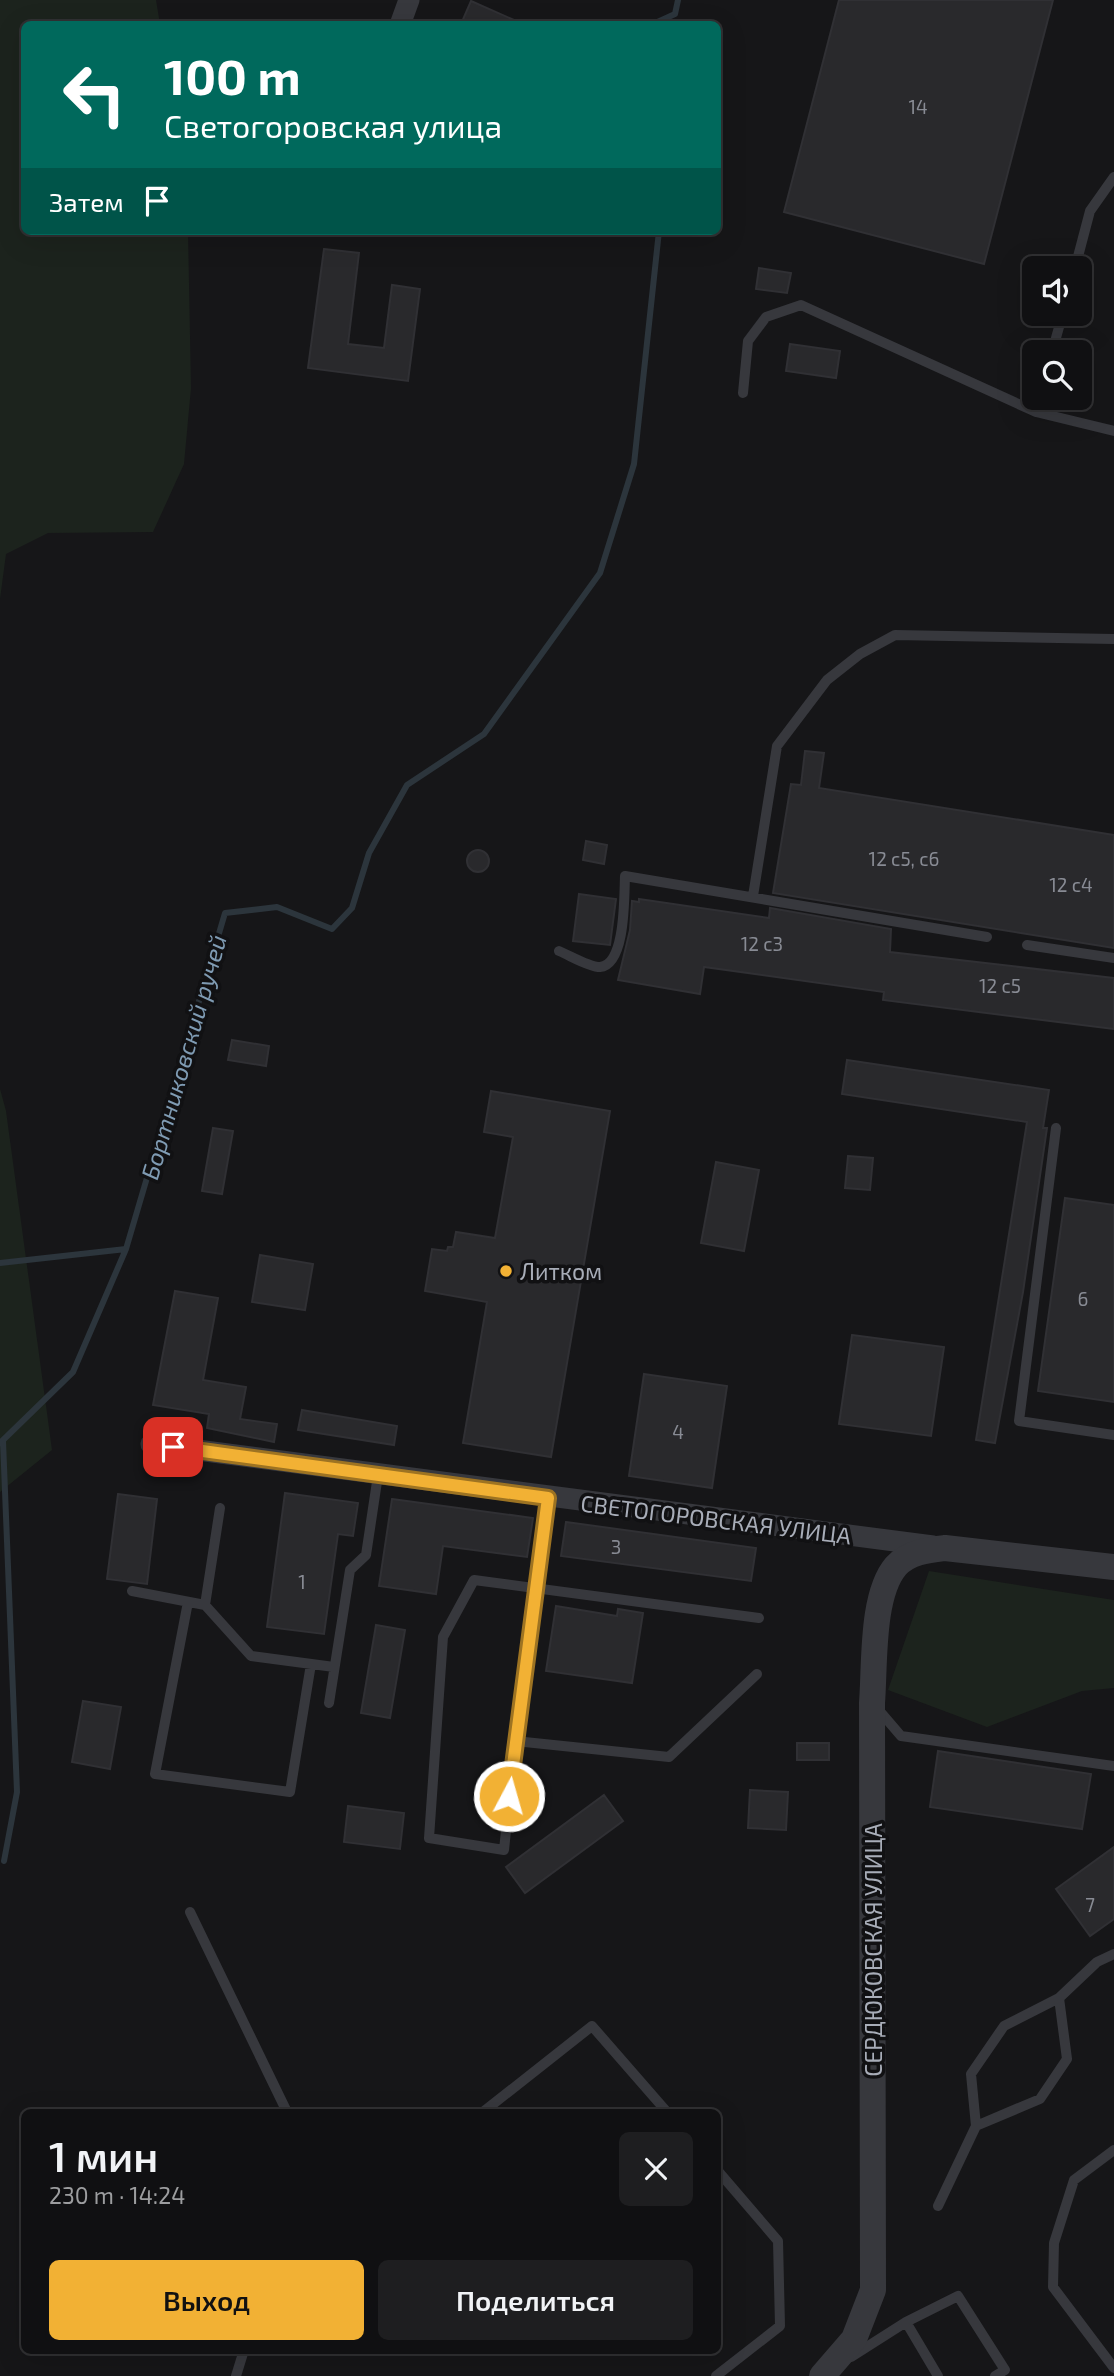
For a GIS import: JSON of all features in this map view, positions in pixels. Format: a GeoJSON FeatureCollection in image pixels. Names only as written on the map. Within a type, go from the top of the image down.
{"type":"FeatureCollection","features":[{"type":"Feature","properties":{"kind":"street"},"geometry":{"type":"LineString","coordinates":[[401,21],[410,0]]}},
{"type":"Feature","properties":{"kind":"street","name":"СВЕТОГОРОВСКАЯ УЛИЦА"},"geometry":{"type":"LineString","coordinates":[[151,1444],[548,1498],[1114,1567]]}},
{"type":"Feature","properties":{"kind":"street","name":"СЕРДЮКОВСКАЯ УЛИЦА"},"geometry":{"type":"LineString","coordinates":[[825,2374],[855,2339],[873,2290],[872,1703],[879,1609],[884,1587],[897,1564],[923,1550],[946,1548]]}},
{"type":"Feature","properties":{"kind":"lane"},"geometry":{"type":"LineString","coordinates":[[1078,256],[1090,211],[1114,177]]}},
{"type":"Feature","properties":{"kind":"lane"},"geometry":{"type":"LineString","coordinates":[[743,393],[748,341],[766,317],[801,305],[1036,412],[1114,431]]}},
{"type":"Feature","properties":{"kind":"lane"},"geometry":{"type":"LineString","coordinates":[[752,896],[777,746],[827,680],[860,654],[895,635],[1114,639]]}},
{"type":"Feature","properties":{"kind":"lane"},"geometry":{"type":"LineString","coordinates":[[559,951],[599,967],[608,964],[619,949],[625,876],[987,937]]}},
{"type":"Feature","properties":{"kind":"lane"},"geometry":{"type":"LineString","coordinates":[[1027,945],[1114,958]]}},
{"type":"Feature","properties":{"kind":"lane"},"geometry":{"type":"LineString","coordinates":[[1056,1128],[1019,1421],[1114,1435]]}},
{"type":"Feature","properties":{"kind":"lane"},"geometry":{"type":"LineString","coordinates":[[329,1703],[350,1570],[366,1555],[377,1475]]}},
{"type":"Feature","properties":{"kind":"lane"},"geometry":{"type":"LineString","coordinates":[[548,1498],[535,1588],[515,1741],[504,1850],[429,1839],[443,1637],[474,1580],[535,1588],[759,1618]]}},
{"type":"Feature","properties":{"kind":"lane"},"geometry":{"type":"LineString","coordinates":[[205,1605],[220,1507]]}},
{"type":"Feature","properties":{"kind":"lane"},"geometry":{"type":"LineString","coordinates":[[132,1591],[205,1605],[251,1656],[334,1667]]}},
{"type":"Feature","properties":{"kind":"lane"},"geometry":{"type":"LineString","coordinates":[[188,1602],[155,1774],[290,1792],[311,1664]]}},
{"type":"Feature","properties":{"kind":"lane"},"geometry":{"type":"LineString","coordinates":[[515,1741],[669,1757],[757,1674]]}},
{"type":"Feature","properties":{"kind":"lane"},"geometry":{"type":"LineString","coordinates":[[872,1703],[901,1736],[1114,1766]]}},
{"type":"Feature","properties":{"kind":"lane"},"geometry":{"type":"LineString","coordinates":[[190,1912],[286,2109]]}},
{"type":"Feature","properties":{"kind":"lane"},"geometry":{"type":"LineString","coordinates":[[938,2206],[976,2126],[971,2074],[1004,2026],[1059,1998],[1097,1962],[1114,1954]]}},
{"type":"Feature","properties":{"kind":"lane"},"geometry":{"type":"LineString","coordinates":[[976,2126],[1040,2099],[1067,2059],[1059,1998]]}},
{"type":"Feature","properties":{"kind":"lane"},"geometry":{"type":"LineString","coordinates":[[487,2109],[592,2026],[664,2109]]}},
{"type":"Feature","properties":{"kind":"lane"},"geometry":{"type":"LineString","coordinates":[[1114,2150],[1074,2180],[1054,2244],[1053,2287],[1114,2368]]}},
{"type":"Feature","properties":{"kind":"lane"},"geometry":{"type":"LineString","coordinates":[[716,2376],[780,2326],[778,2241],[721,2174]]}},
{"type":"Feature","properties":{"kind":"lane"},"geometry":{"type":"LineString","coordinates":[[825,2374],[906,2322],[958,2297],[1005,2370],[995,2376]]}},
{"type":"Feature","properties":{"kind":"lane"},"geometry":{"type":"LineString","coordinates":[[906,2322],[938,2376]]}},
{"type":"Feature","properties":{"kind":"lane"},"geometry":{"type":"LineString","coordinates":[[236,2376],[243,2354]]}},
{"type":"Feature","properties":{"kind":"shaded area"},"geometry":{"type":"Polygon","coordinates":[[[0,0],[156,0],[160,21],[21,21],[21,235],[188,235],[191,388],[184,464],[153,532],[48,533],[6,554],[0,599],[0,0]]]}},
{"type":"Feature","properties":{"kind":"shaded area"},"geometry":{"type":"Polygon","coordinates":[[[0,1089],[6,1111],[52,1450],[0,1492],[0,1089]]]}},
{"type":"Feature","properties":{"kind":"shaded area"},"geometry":{"type":"Polygon","coordinates":[[[929,1571],[1114,1600],[1114,1688],[1082,1691],[987,1727],[888,1690],[929,1571]]]}},
{"type":"Feature","properties":{"kind":"building"},"geometry":{"type":"Polygon","coordinates":[[[839,0],[1053,0],[984,264],[784,212],[839,0]]]}},
{"type":"Feature","properties":{"kind":"building"},"geometry":{"type":"Polygon","coordinates":[[[471,1],[516,21],[462,21],[471,1]]]}},
{"type":"Feature","properties":{"kind":"building"},"geometry":{"type":"Polygon","coordinates":[[[324,249],[359,253],[348,344],[384,348],[392,285],[420,289],[408,381],[308,368],[324,249]]]}},
{"type":"Feature","properties":{"kind":"building"},"geometry":{"type":"Polygon","coordinates":[[[759,268],[791,273],[787,293],[756,289],[759,268]]]}},
{"type":"Feature","properties":{"kind":"building"},"geometry":{"type":"Polygon","coordinates":[[[790,344],[840,351],[836,378],[786,371],[790,344]]]}},
{"type":"Feature","properties":{"kind":"building"},"geometry":{"type":"Polygon","coordinates":[[[805,751],[824,753],[819,788],[1114,835],[1114,948],[773,893],[791,784],[801,785],[805,751]]]}},
{"type":"Feature","properties":{"kind":"building"},"geometry":{"type":"Polygon","coordinates":[[[586,841],[607,845],[604,864],[583,860],[586,841]]]}},
{"type":"Feature","properties":{"kind":"building"},"geometry":{"type":"Polygon","coordinates":[[[478,850],[486,853],[489,861],[486,869],[478,872],[470,869],[467,861],[470,853],[478,850]]]}},
{"type":"Feature","properties":{"kind":"building"},"geometry":{"type":"Polygon","coordinates":[[[579,894],[616,899],[610,945],[573,941],[579,894]]]}},
{"type":"Feature","properties":{"kind":"building"},"geometry":{"type":"Polygon","coordinates":[[[639,899],[769,918],[770,908],[891,929],[890,952],[1114,978],[1114,1029],[883,1000],[884,992],[704,967],[700,994],[618,980],[630,930],[632,901],[639,902],[639,899]]]}},
{"type":"Feature","properties":{"kind":"building"},"geometry":{"type":"Polygon","coordinates":[[[232,1040],[269,1046],[266,1066],[228,1060],[232,1040]]]}},
{"type":"Feature","properties":{"kind":"building"},"geometry":{"type":"Polygon","coordinates":[[[847,1060],[1049,1090],[1043,1128],[1047,1128],[1023,1292],[995,1443],[976,1440],[1027,1122],[842,1094],[847,1060]]]}},
{"type":"Feature","properties":{"kind":"building","name":"Литком"},"geometry":{"type":"Polygon","coordinates":[[[491,1091],[610,1111],[551,1457],[463,1443],[487,1302],[425,1291],[432,1249],[447,1251],[448,1247],[453,1247],[456,1232],[495,1238],[513,1137],[484,1132],[491,1091]]]}},
{"type":"Feature","properties":{"kind":"building"},"geometry":{"type":"Polygon","coordinates":[[[213,1128],[233,1131],[222,1194],[202,1191],[213,1128]]]}},
{"type":"Feature","properties":{"kind":"building"},"geometry":{"type":"Polygon","coordinates":[[[848,1156],[873,1158],[870,1190],[845,1188],[848,1156]]]}},
{"type":"Feature","properties":{"kind":"building"},"geometry":{"type":"Polygon","coordinates":[[[716,1162],[759,1170],[744,1251],[701,1243],[716,1162]]]}},
{"type":"Feature","properties":{"kind":"building"},"geometry":{"type":"Polygon","coordinates":[[[1065,1198],[1114,1205],[1114,1402],[1038,1391],[1065,1198]]]}},
{"type":"Feature","properties":{"kind":"building"},"geometry":{"type":"Polygon","coordinates":[[[260,1255],[313,1264],[305,1310],[252,1302],[260,1255]]]}},
{"type":"Feature","properties":{"kind":"building"},"geometry":{"type":"Polygon","coordinates":[[[175,1291],[218,1298],[203,1380],[246,1387],[240,1419],[277,1424],[274,1442],[207,1428],[209,1414],[153,1405],[175,1291]]]}},
{"type":"Feature","properties":{"kind":"building"},"geometry":{"type":"Polygon","coordinates":[[[852,1335],[944,1347],[931,1436],[839,1424],[852,1335]]]}},
{"type":"Feature","properties":{"kind":"building"},"geometry":{"type":"Polygon","coordinates":[[[644,1374],[727,1386],[712,1488],[629,1476],[644,1374]]]}},
{"type":"Feature","properties":{"kind":"building"},"geometry":{"type":"Polygon","coordinates":[[[302,1410],[397,1426],[394,1445],[298,1430],[302,1410]]]}},
{"type":"Feature","properties":{"kind":"building"},"geometry":{"type":"Polygon","coordinates":[[[285,1493],[358,1503],[353,1536],[338,1534],[324,1634],[267,1627],[285,1493]]]}},
{"type":"Feature","properties":{"kind":"building"},"geometry":{"type":"Polygon","coordinates":[[[118,1494],[157,1499],[147,1584],[107,1579],[118,1494]]]}},
{"type":"Feature","properties":{"kind":"building"},"geometry":{"type":"Polygon","coordinates":[[[392,1499],[533,1518],[527,1557],[443,1546],[436,1594],[379,1586],[392,1499]]]}},
{"type":"Feature","properties":{"kind":"building"},"geometry":{"type":"Polygon","coordinates":[[[566,1522],[756,1548],[751,1581],[561,1556],[566,1522]]]}},
{"type":"Feature","properties":{"kind":"building"},"geometry":{"type":"Polygon","coordinates":[[[556,1606],[617,1616],[618,1609],[643,1613],[632,1683],[546,1671],[556,1606]]]}},
{"type":"Feature","properties":{"kind":"building"},"geometry":{"type":"Polygon","coordinates":[[[376,1625],[405,1630],[390,1718],[361,1713],[376,1625]]]}},
{"type":"Feature","properties":{"kind":"building"},"geometry":{"type":"Polygon","coordinates":[[[83,1701],[121,1707],[110,1769],[72,1762],[83,1701]]]}},
{"type":"Feature","properties":{"kind":"building"},"geometry":{"type":"Polygon","coordinates":[[[797,1743],[829,1743],[829,1760],[797,1760],[797,1743]]]}},
{"type":"Feature","properties":{"kind":"building"},"geometry":{"type":"Polygon","coordinates":[[[938,1751],[1091,1774],[1082,1829],[930,1807],[938,1751]]]}},
{"type":"Feature","properties":{"kind":"building"},"geometry":{"type":"Polygon","coordinates":[[[750,1790],[788,1792],[786,1830],[748,1828],[750,1790]]]}},
{"type":"Feature","properties":{"kind":"building"},"geometry":{"type":"Polygon","coordinates":[[[604,1795],[623,1821],[525,1893],[506,1867],[604,1795]]]}},
{"type":"Feature","properties":{"kind":"building"},"geometry":{"type":"Polygon","coordinates":[[[348,1806],[404,1813],[400,1849],[344,1842],[348,1806]]]}},
{"type":"Feature","properties":{"kind":"building"},"geometry":{"type":"Polygon","coordinates":[[[1114,1847],[1114,1919],[1090,1936],[1056,1889],[1114,1847]]]}},
{"type":"Feature","properties":{"kind":"waterway","name":"Бортниковский ручей"},"geometry":{"type":"LineString","coordinates":[[660,21],[675,14],[678,0]]}},
{"type":"Feature","properties":{"kind":"waterway","name":"Бортниковский ручей"},"geometry":{"type":"LineString","coordinates":[[0,1443],[73,1372],[126,1249],[225,913],[277,907],[332,929],[352,908],[369,853],[407,785],[484,734],[600,573],[634,464],[659,235]]}},
{"type":"Feature","properties":{"kind":"waterway"},"geometry":{"type":"LineString","coordinates":[[0,1263],[126,1249]]}},
{"type":"Feature","properties":{"kind":"waterway"},"geometry":{"type":"LineString","coordinates":[[3,1441],[17,1792],[4,1861]]}},
{"type":"Feature","properties":{"kind":"place","name":"Литком"},"geometry":{"type":"Point","coordinates":[506,1271]}},
{"type":"Feature","properties":{"kind":"route"},"geometry":{"type":"LineString","coordinates":[[173,1447],[548,1498],[509,1796]]}}]}
